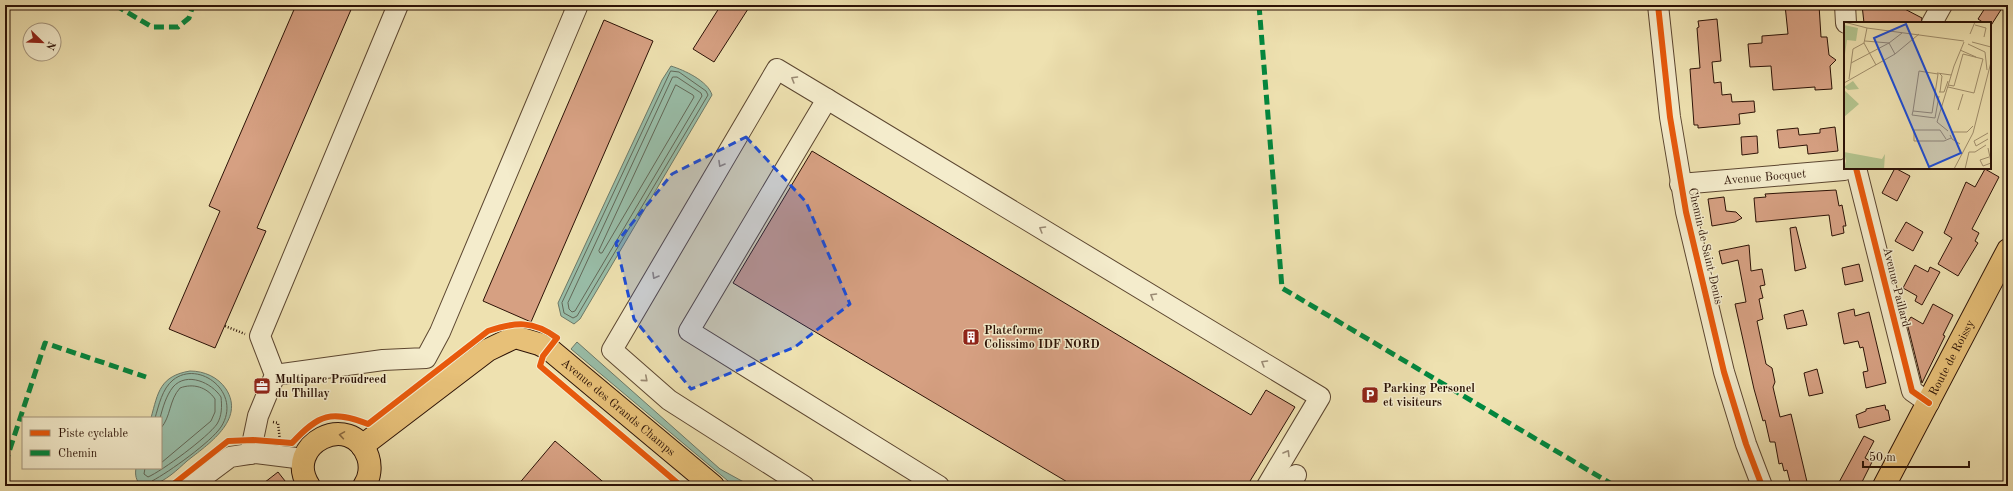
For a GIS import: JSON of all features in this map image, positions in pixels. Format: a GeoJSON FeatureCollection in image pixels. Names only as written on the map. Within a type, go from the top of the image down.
{"type":"FeatureCollection","features":[{"type":"Feature","properties":{"kind":"main road","name":"Route de Roissy"},"geometry":{"type":"LineString","coordinates":[[1884,486],[1929,403],[2008,250]]}},
{"type":"Feature","properties":{"kind":"main road","name":"Avenue des Grands Champs"},"geometry":{"type":"LineString","coordinates":[[362,446],[488,350],[515,337],[540,344],[549,349],[714,486]]}},
{"type":"Feature","properties":{"kind":"main road"},"geometry":{"type":"LineString","coordinates":[[309,486],[304,475],[304,459],[307,451],[315,442],[325,436],[333,434],[349,436],[362,446],[369,460],[370,468],[364,486]]}},
{"type":"Feature","properties":{"kind":"street"},"geometry":{"type":"LineString","coordinates":[[251,447],[258,416],[275,375],[260,336],[398,5]]}},
{"type":"Feature","properties":{"kind":"street"},"geometry":{"type":"LineString","coordinates":[[275,375],[383,360],[426,358],[443,325],[574,14],[576,7],[573,5]]}},
{"type":"Feature","properties":{"kind":"street","name":"Chemin de Saint-Denis"},"geometry":{"type":"LineString","coordinates":[[1658,5],[1670,117],[1680,184],[1724,372],[1746,444],[1762,486]]}},
{"type":"Feature","properties":{"kind":"street"},"geometry":{"type":"LineString","coordinates":[[1845,5],[1846,22]]}},
{"type":"Feature","properties":{"kind":"street"},"geometry":{"type":"LineString","coordinates":[[1933,22],[1942,5]]}},
{"type":"Feature","properties":{"kind":"street"},"geometry":{"type":"LineString","coordinates":[[804,486],[669,400],[612,350],[777,69],[1320,396],[1266,486]]}},
{"type":"Feature","properties":{"kind":"street"},"geometry":{"type":"LineString","coordinates":[[827,99],[689,331],[911,479],[939,486]]}},
{"type":"Feature","properties":{"kind":"street","name":"Avenue Bocquet"},"geometry":{"type":"LineString","coordinates":[[1680,184],[1846,169]]}},
{"type":"Feature","properties":{"kind":"street","name":"Avenue Paillard"},"geometry":{"type":"LineString","coordinates":[[1856,169],[1912,391],[1929,403]]}},
{"type":"Feature","properties":{"kind":"street"},"geometry":{"type":"LineString","coordinates":[[191,486],[230,456],[251,447],[304,459]]}},
{"type":"Feature","properties":{"kind":"path"},"geometry":{"type":"LineString","coordinates":[[251,447],[286,442]]}},
{"type":"Feature","properties":{"kind":"highlighted area"},"geometry":{"type":"Polygon","coordinates":[[[746,137],[806,202],[850,304],[795,347],[691,389],[634,319],[616,243],[672,174],[746,137]]]}},
{"type":"Feature","properties":{"kind":"water"},"geometry":{"type":"Polygon","coordinates":[[[671,66],[689,73],[701,81],[710,90],[712,95],[580,319],[574,324],[561,316],[558,303],[662,80],[671,66]]]}},
{"type":"Feature","properties":{"kind":"water"},"geometry":{"type":"Polygon","coordinates":[[[577,342],[720,469],[751,486],[734,486],[571,349],[577,342]]]}},
{"type":"Feature","properties":{"kind":"water"},"geometry":{"type":"Polygon","coordinates":[[[190,371],[200,372],[215,378],[223,385],[231,400],[231,411],[228,421],[222,431],[171,475],[162,481],[144,486],[138,482],[136,469],[162,469],[162,417],[151,417],[156,400],[166,381],[180,373],[190,371]]]}},
{"type":"Feature","properties":{"kind":"building"},"geometry":{"type":"Polygon","coordinates":[[[296,5],[353,5],[257,228],[266,231],[215,348],[169,329],[220,211],[209,206],[296,5]]]}},
{"type":"Feature","properties":{"kind":"building"},"geometry":{"type":"Polygon","coordinates":[[[721,5],[742,5],[748,9],[714,62],[693,49],[721,5]]]}},
{"type":"Feature","properties":{"kind":"building"},"geometry":{"type":"Polygon","coordinates":[[[1785,5],[1819,5],[1821,37],[1827,37],[1829,55],[1836,60],[1830,66],[1832,89],[1815,90],[1815,87],[1773,90],[1771,66],[1750,67],[1748,44],[1762,43],[1762,36],[1788,34],[1785,5]]]}},
{"type":"Feature","properties":{"kind":"building"},"geometry":{"type":"Polygon","coordinates":[[[1862,5],[1897,5],[1922,18],[1921,22],[1864,22],[1862,5]]]}},
{"type":"Feature","properties":{"kind":"building"},"geometry":{"type":"Polygon","coordinates":[[[1987,5],[2004,5],[1991,25],[1991,22],[1982,22],[1978,19],[1987,5]]]}},
{"type":"Feature","properties":{"kind":"building"},"geometry":{"type":"Polygon","coordinates":[[[1717,19],[1721,61],[1712,62],[1714,83],[1721,82],[1722,95],[1731,94],[1732,102],[1754,101],[1755,112],[1739,114],[1740,124],[1698,128],[1698,125],[1694,125],[1690,69],[1700,68],[1697,28],[1699,27],[1698,21],[1717,19]]]}},
{"type":"Feature","properties":{"kind":"building"},"geometry":{"type":"Polygon","coordinates":[[[604,20],[653,41],[531,322],[483,301],[604,20]]]}},
{"type":"Feature","properties":{"kind":"building"},"geometry":{"type":"Polygon","coordinates":[[[1835,127],[1838,151],[1808,154],[1807,145],[1779,148],[1777,130],[1798,128],[1799,135],[1820,133],[1820,129],[1835,127]]]}},
{"type":"Feature","properties":{"kind":"building"},"geometry":{"type":"Polygon","coordinates":[[[1757,136],[1758,153],[1742,155],[1741,137],[1757,136]]]}},
{"type":"Feature","properties":{"kind":"building","name":"Plateforme Colissimo IDF NORD"},"geometry":{"type":"Polygon","coordinates":[[[812,151],[1251,415],[1266,390],[1295,407],[1247,486],[1074,486],[733,283],[812,151]]]}},
{"type":"Feature","properties":{"kind":"building"},"geometry":{"type":"Polygon","coordinates":[[[1894,169],[1910,176],[1897,201],[1882,193],[1894,169]]]}},
{"type":"Feature","properties":{"kind":"building"},"geometry":{"type":"Polygon","coordinates":[[[1985,169],[1999,177],[1972,229],[1979,233],[1975,241],[1978,243],[1958,276],[1938,264],[1952,238],[1944,233],[1966,182],[1975,187],[1985,169]]]}},
{"type":"Feature","properties":{"kind":"building"},"geometry":{"type":"Polygon","coordinates":[[[1836,190],[1839,206],[1842,205],[1846,226],[1843,226],[1844,233],[1832,236],[1829,215],[1756,222],[1754,198],[1766,197],[1765,194],[1836,190]]]}},
{"type":"Feature","properties":{"kind":"building"},"geometry":{"type":"Polygon","coordinates":[[[1724,197],[1726,211],[1736,212],[1742,218],[1735,222],[1712,226],[1708,199],[1724,197]]]}},
{"type":"Feature","properties":{"kind":"building"},"geometry":{"type":"Polygon","coordinates":[[[1906,222],[1923,232],[1913,251],[1895,241],[1906,222]]]}},
{"type":"Feature","properties":{"kind":"building"},"geometry":{"type":"Polygon","coordinates":[[[1796,227],[1806,268],[1795,271],[1790,228],[1796,227]]]}},
{"type":"Feature","properties":{"kind":"building"},"geometry":{"type":"Polygon","coordinates":[[[1749,245],[1751,271],[1762,269],[1765,285],[1760,286],[1763,298],[1759,299],[1763,319],[1757,321],[1766,364],[1772,368],[1775,382],[1773,387],[1780,417],[1791,414],[1808,486],[1791,486],[1787,470],[1784,471],[1782,463],[1779,464],[1775,442],[1770,442],[1765,420],[1763,421],[1754,389],[1735,304],[1746,302],[1738,260],[1722,264],[1719,251],[1749,245]]]}},
{"type":"Feature","properties":{"kind":"building"},"geometry":{"type":"Polygon","coordinates":[[[1859,264],[1863,281],[1845,285],[1842,268],[1859,264]]]}},
{"type":"Feature","properties":{"kind":"building"},"geometry":{"type":"Polygon","coordinates":[[[1915,265],[1928,272],[1930,267],[1940,272],[1922,305],[1915,301],[1917,296],[1903,288],[1915,265]]]}},
{"type":"Feature","properties":{"kind":"building"},"geometry":{"type":"Polygon","coordinates":[[[1933,304],[1953,315],[1943,335],[1945,336],[1922,383],[1907,323],[1911,317],[1923,324],[1933,304]]]}},
{"type":"Feature","properties":{"kind":"building"},"geometry":{"type":"Polygon","coordinates":[[[1854,309],[1855,316],[1869,312],[1886,383],[1866,388],[1863,372],[1868,371],[1863,347],[1860,348],[1858,341],[1844,344],[1838,313],[1854,309]]]}},
{"type":"Feature","properties":{"kind":"building"},"geometry":{"type":"Polygon","coordinates":[[[1803,310],[1807,325],[1787,329],[1784,315],[1803,310]]]}},
{"type":"Feature","properties":{"kind":"building"},"geometry":{"type":"Polygon","coordinates":[[[1817,369],[1823,393],[1809,396],[1804,373],[1817,369]]]}},
{"type":"Feature","properties":{"kind":"building"},"geometry":{"type":"Polygon","coordinates":[[[1885,405],[1886,410],[1888,410],[1890,420],[1859,428],[1856,415],[1866,411],[1866,409],[1885,405]]]}},
{"type":"Feature","properties":{"kind":"building"},"geometry":{"type":"Polygon","coordinates":[[[1864,436],[1874,441],[1865,458],[1872,462],[1860,486],[1837,486],[1864,436]]]}},
{"type":"Feature","properties":{"kind":"building"},"geometry":{"type":"Polygon","coordinates":[[[555,441],[608,486],[517,486],[555,441]]]}},
{"type":"Feature","properties":{"kind":"building"},"geometry":{"type":"Polygon","coordinates":[[[278,472],[289,486],[260,486],[278,472]]]}},
{"type":"Feature","properties":{"kind":"marked path"},"geometry":{"type":"LineString","coordinates":[[115,5],[152,27],[178,27],[189,18],[193,5]]}},
{"type":"Feature","properties":{"kind":"marked path"},"geometry":{"type":"LineString","coordinates":[[1259,5],[1282,288],[1615,486]]}},
{"type":"Feature","properties":{"kind":"marked path"},"geometry":{"type":"LineString","coordinates":[[5,464],[45,343],[146,377]]}},
{"type":"Feature","properties":{"kind":"cycle path"},"geometry":{"type":"LineString","coordinates":[[1658,5],[1670,117],[1686,212],[1724,372],[1746,444],[1762,486]]}},
{"type":"Feature","properties":{"kind":"cycle path"},"geometry":{"type":"LineString","coordinates":[[1856,169],[1912,391],[1929,403]]}},
{"type":"Feature","properties":{"kind":"cycle path"},"geometry":{"type":"LineString","coordinates":[[171,486],[228,441],[253,440],[292,443],[310,426],[326,417],[344,417],[368,424],[488,331],[507,326],[524,324],[540,328],[557,338],[543,356],[540,366],[681,486]]}},
{"type":"Feature","properties":{"kind":"place","name":"Plateforme Colissimo IDF NORD"},"geometry":{"type":"Point","coordinates":[971,337]}},
{"type":"Feature","properties":{"kind":"place","name":"Multiparc Proudreed du Thillay"},"geometry":{"type":"Point","coordinates":[262,386]}},
{"type":"Feature","properties":{"kind":"place","name":"Parking Personel et visiteurs"},"geometry":{"type":"Point","coordinates":[1370,395]}}]}
